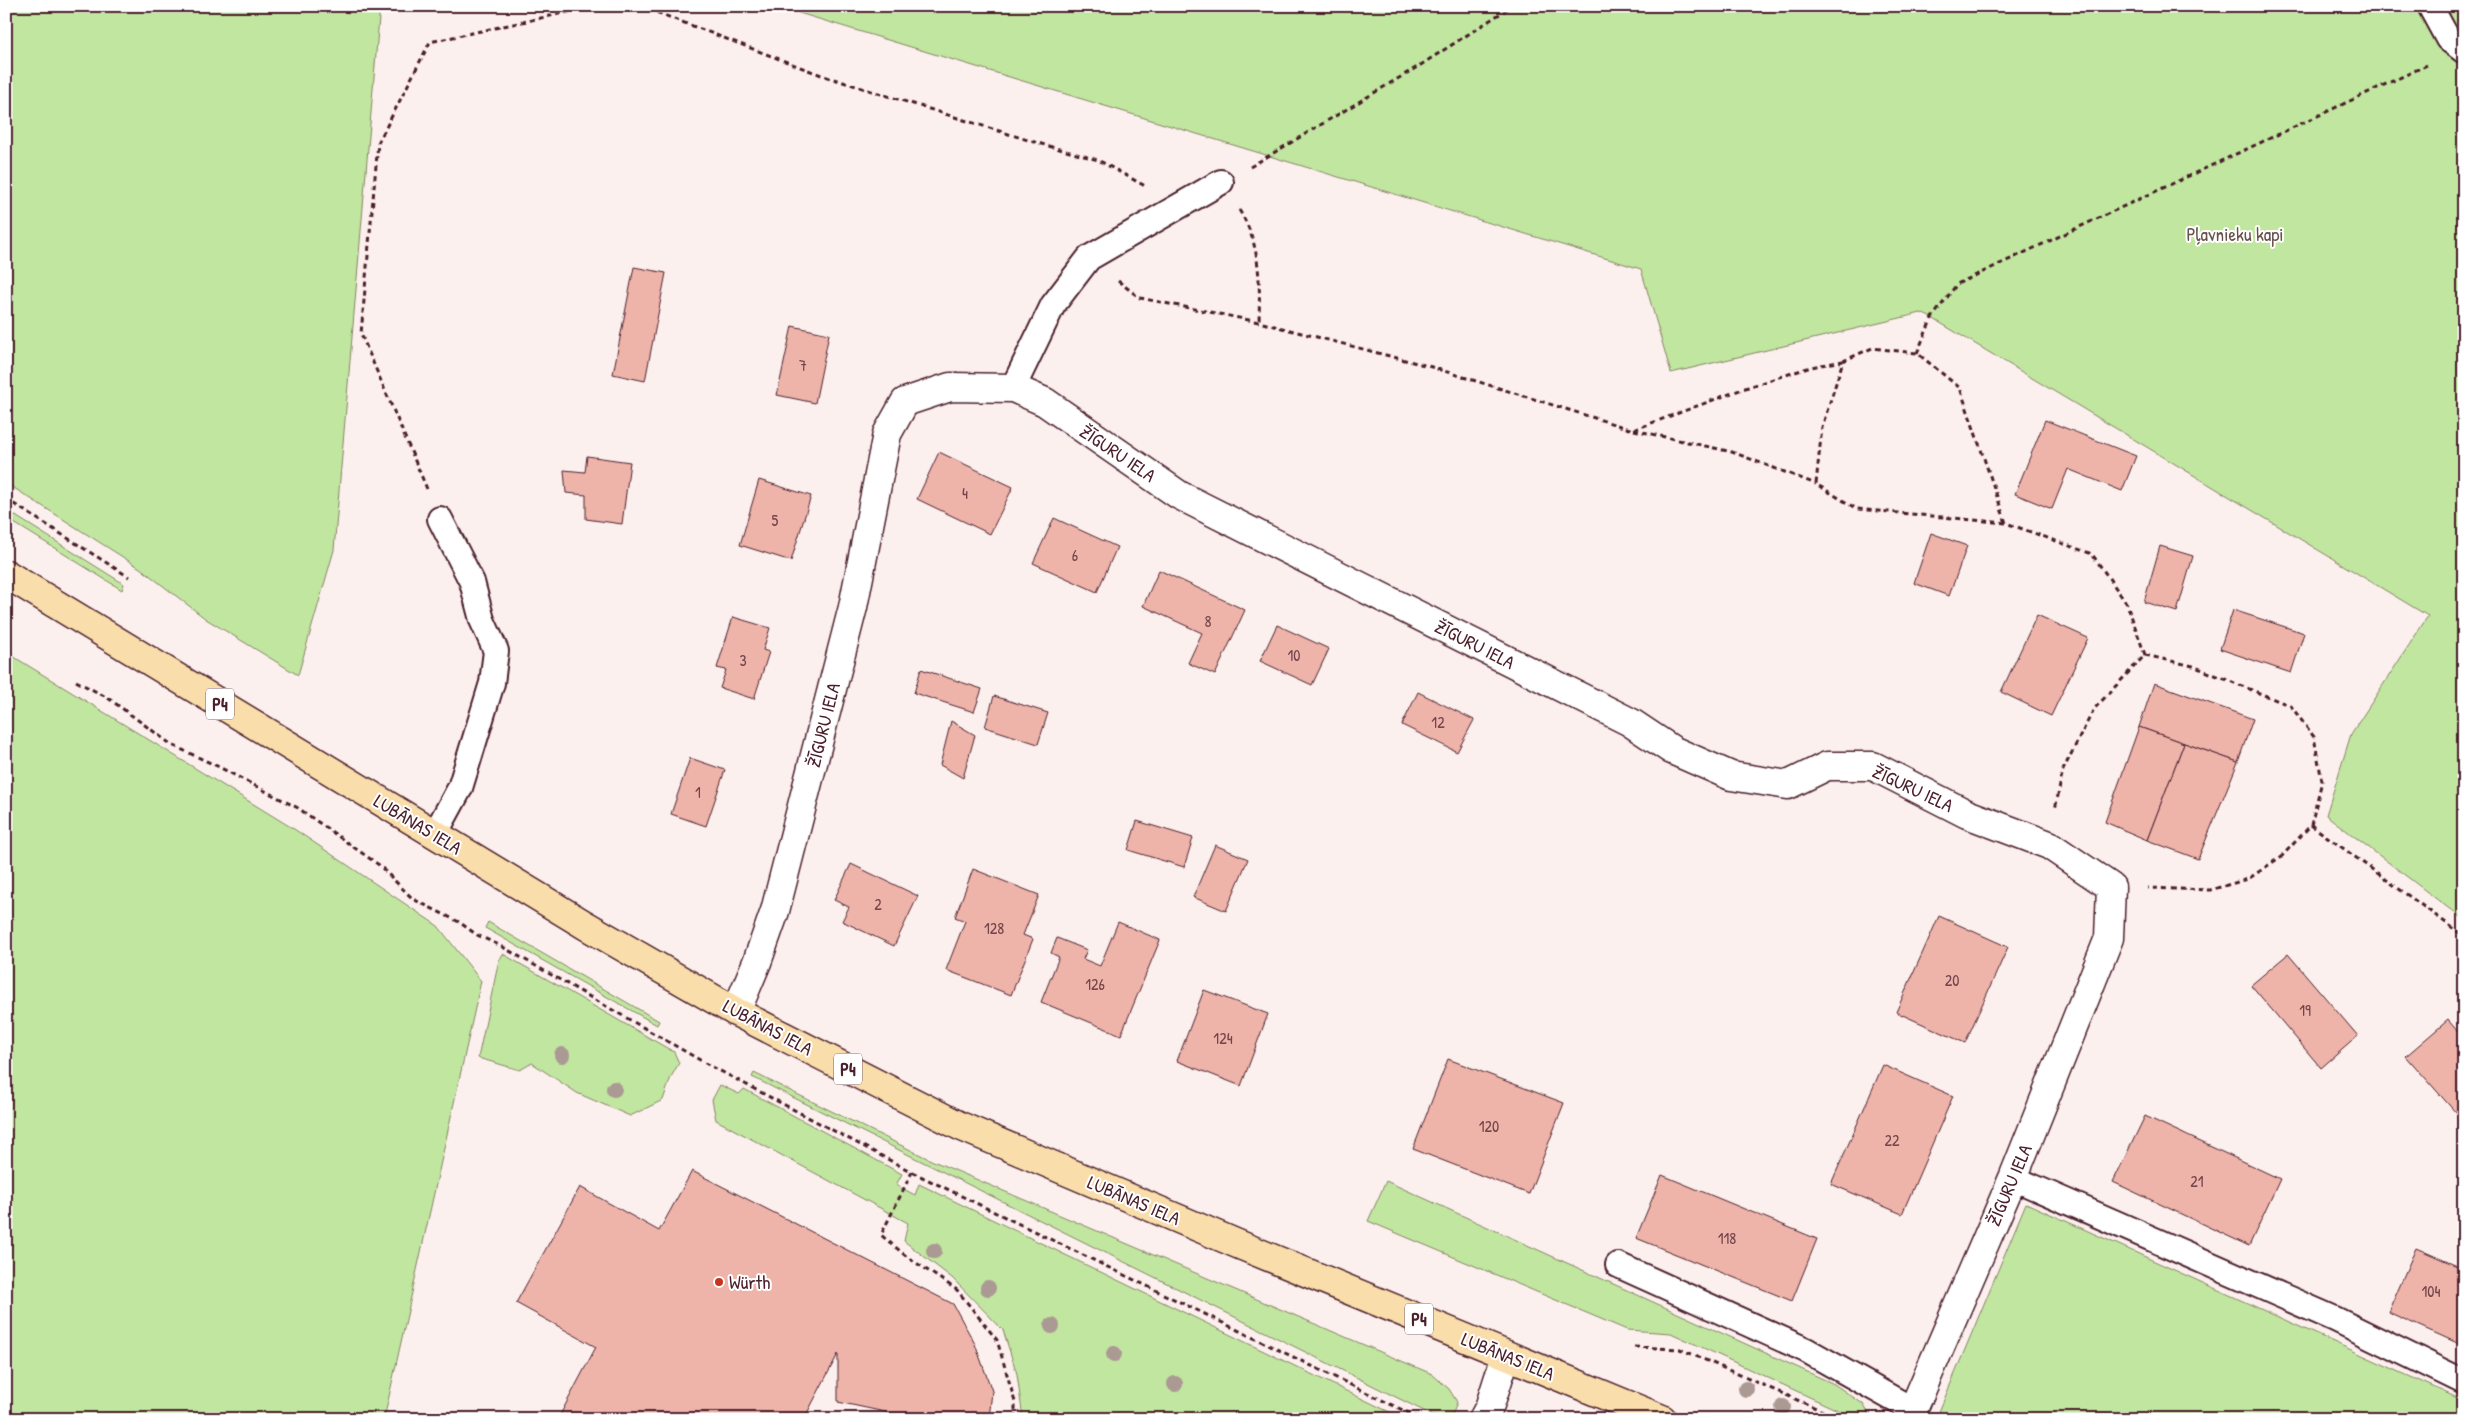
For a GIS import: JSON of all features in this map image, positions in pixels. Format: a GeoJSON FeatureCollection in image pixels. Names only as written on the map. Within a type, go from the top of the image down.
{"type":"FeatureCollection","features":[{"type":"Feature","properties":{"kind":"main road","name":"LUBĀNAS IELA"},"geometry":{"type":"LineString","coordinates":[[6,574],[585,925],[736,1012],[960,1126],[1240,1245],[1662,1419]]}},
{"type":"Feature","properties":{"kind":"street","name":"ŽĪGURU IELA"},"geometry":{"type":"LineString","coordinates":[[736,1012],[757,962],[775,911],[853,607],[887,434],[905,402],[950,387],[1013,388],[1045,402],[1179,495],[1630,722],[1672,750],[1731,776],[1788,785],[1827,766],[1873,766],[1967,814],[2049,844],[2111,887],[2109,938],[2013,1178],[1911,1414]]}},
{"type":"Feature","properties":{"kind":"street"},"geometry":{"type":"LineString","coordinates":[[1483,1419],[1489,1408],[1506,1355]]}},
{"type":"Feature","properties":{"kind":"lane"},"geometry":{"type":"LineString","coordinates":[[2430,6],[2448,39],[2464,51]]}},
{"type":"Feature","properties":{"kind":"lane"},"geometry":{"type":"LineString","coordinates":[[1013,388],[1053,305],[1089,258],[1221,182]]}},
{"type":"Feature","properties":{"kind":"lane"},"geometry":{"type":"LineString","coordinates":[[435,834],[460,788],[492,683],[496,651],[482,620],[472,582],[440,519]]}},
{"type":"Feature","properties":{"kind":"lane"},"geometry":{"type":"LineString","coordinates":[[2013,1178],[2335,1319],[2464,1382]]}},
{"type":"Feature","properties":{"kind":"lane"},"geometry":{"type":"LineString","coordinates":[[1618,1265],[1806,1350],[1911,1414]]}},
{"type":"Feature","properties":{"kind":"path"},"geometry":{"type":"LineString","coordinates":[[440,519],[361,334],[378,143],[430,42],[596,6]]}},
{"type":"Feature","properties":{"kind":"path"},"geometry":{"type":"LineString","coordinates":[[640,6],[824,76],[1031,142],[1098,160],[1179,205]]}},
{"type":"Feature","properties":{"kind":"path"},"geometry":{"type":"LineString","coordinates":[[1259,322],[1260,273],[1248,224],[1221,182],[1269,156],[1419,66],[1512,6]]}},
{"type":"Feature","properties":{"kind":"path"},"geometry":{"type":"LineString","coordinates":[[1917,353],[1932,318],[1957,284],[2427,65],[2436,64]]}},
{"type":"Feature","properties":{"kind":"path"},"geometry":{"type":"LineString","coordinates":[[1089,258],[1140,298],[1259,322],[1428,366],[1634,430],[1732,452],[1816,484],[1858,509],[2006,523],[2092,554],[2128,604],[2145,655]]}},
{"type":"Feature","properties":{"kind":"path"},"geometry":{"type":"LineString","coordinates":[[1634,430],[1748,387],[1810,367],[1843,361],[1872,348],[1917,353],[1960,388],[2006,523]]}},
{"type":"Feature","properties":{"kind":"path"},"geometry":{"type":"LineString","coordinates":[[1816,484],[1822,427],[1843,361]]}},
{"type":"Feature","properties":{"kind":"path"},"geometry":{"type":"LineString","coordinates":[[6,499],[130,577]]}},
{"type":"Feature","properties":{"kind":"path"},"geometry":{"type":"LineString","coordinates":[[2049,844],[2063,770],[2094,709],[2145,655]]}},
{"type":"Feature","properties":{"kind":"path"},"geometry":{"type":"LineString","coordinates":[[2111,887],[2210,890],[2248,879],[2282,856],[2312,825],[2322,780],[2314,737],[2291,706],[2193,666],[2145,655]]}},
{"type":"Feature","properties":{"kind":"path"},"geometry":{"type":"LineString","coordinates":[[76,681],[108,698],[172,745],[298,808],[379,865],[413,899],[459,922],[477,935],[501,946],[707,1064],[912,1172],[1421,1419]]}},
{"type":"Feature","properties":{"kind":"path"},"geometry":{"type":"LineString","coordinates":[[2312,825],[2464,936]]}},
{"type":"Feature","properties":{"kind":"path"},"geometry":{"type":"LineString","coordinates":[[912,1172],[881,1235],[906,1256],[957,1290],[997,1340],[1015,1402],[1014,1419]]}},
{"type":"Feature","properties":{"kind":"path"},"geometry":{"type":"LineString","coordinates":[[1634,1347],[1680,1349],[1841,1419]]}},
{"type":"Feature","properties":{"kind":"green space"},"geometry":{"type":"Polygon","coordinates":[[[6,6],[380,6],[334,550],[298,675],[206,619],[140,568],[6,483],[6,6]]]}},
{"type":"Feature","properties":{"kind":"green space","name":"Pļavnieku kapi"},"geometry":{"type":"Polygon","coordinates":[[[776,6],[2464,6],[2464,920],[2326,815],[2351,734],[2428,616],[1932,318],[1921,313],[1671,373],[1641,269],[776,6]]]}},
{"type":"Feature","properties":{"kind":"green space"},"geometry":{"type":"Polygon","coordinates":[[[6,510],[124,584],[122,590],[6,518],[6,510]]]}},
{"type":"Feature","properties":{"kind":"green space"},"geometry":{"type":"Polygon","coordinates":[[[6,652],[294,829],[438,926],[481,981],[384,1419],[6,1419],[6,652]]]}},
{"type":"Feature","properties":{"kind":"green space"},"geometry":{"type":"Polygon","coordinates":[[[488,922],[659,1021],[657,1025],[485,928],[488,922]]]}},
{"type":"Feature","properties":{"kind":"green space"},"geometry":{"type":"Polygon","coordinates":[[[503,954],[674,1052],[679,1063],[671,1077],[663,1100],[630,1116],[577,1093],[532,1063],[520,1070],[478,1058],[499,960],[503,954]]]}},
{"type":"Feature","properties":{"kind":"green space"},"geometry":{"type":"Polygon","coordinates":[[[754,1073],[931,1160],[1432,1374],[1449,1389],[1457,1402],[1451,1419],[1440,1419],[752,1077],[754,1073]]]}},
{"type":"Feature","properties":{"kind":"green space"},"geometry":{"type":"Polygon","coordinates":[[[720,1085],[739,1094],[744,1089],[902,1174],[896,1185],[915,1195],[919,1184],[1404,1419],[1023,1419],[1017,1374],[1003,1330],[952,1278],[904,1241],[908,1223],[716,1120],[712,1100],[720,1085]]]}},
{"type":"Feature","properties":{"kind":"green space"},"geometry":{"type":"Polygon","coordinates":[[[1386,1181],[1834,1384],[1863,1404],[1872,1419],[1857,1419],[1671,1333],[1627,1330],[1368,1221],[1386,1181]]]}},
{"type":"Feature","properties":{"kind":"green space"},"geometry":{"type":"Polygon","coordinates":[[[2026,1203],[2464,1401],[2464,1419],[1936,1419],[2026,1203]]]}},
{"type":"Feature","properties":{"kind":"building"},"geometry":{"type":"Polygon","coordinates":[[[634,267],[666,273],[645,381],[613,374],[634,267]]]}},
{"type":"Feature","properties":{"kind":"building"},"geometry":{"type":"Polygon","coordinates":[[[792,326],[829,334],[815,403],[777,395],[792,326]]]}},
{"type":"Feature","properties":{"kind":"building"},"geometry":{"type":"Polygon","coordinates":[[[2045,420],[2136,456],[2122,491],[2068,469],[2052,509],[2015,494],[2045,420]]]}},
{"type":"Feature","properties":{"kind":"building"},"geometry":{"type":"Polygon","coordinates":[[[939,452],[1013,487],[990,534],[917,499],[939,452]]]}},
{"type":"Feature","properties":{"kind":"building"},"geometry":{"type":"Polygon","coordinates":[[[587,456],[630,462],[622,524],[586,519],[586,495],[566,493],[564,470],[585,472],[587,456]]]}},
{"type":"Feature","properties":{"kind":"building"},"geometry":{"type":"Polygon","coordinates":[[[759,480],[811,496],[791,561],[740,545],[759,480]]]}},
{"type":"Feature","properties":{"kind":"building"},"geometry":{"type":"Polygon","coordinates":[[[1054,518],[1117,547],[1097,592],[1033,563],[1054,518]]]}},
{"type":"Feature","properties":{"kind":"building"},"geometry":{"type":"Polygon","coordinates":[[[1931,533],[1967,546],[1949,596],[1914,583],[1931,533]]]}},
{"type":"Feature","properties":{"kind":"building"},"geometry":{"type":"Polygon","coordinates":[[[2160,546],[2193,556],[2177,612],[2144,602],[2160,546]]]}},
{"type":"Feature","properties":{"kind":"building"},"geometry":{"type":"Polygon","coordinates":[[[1159,570],[1245,610],[1215,675],[1188,663],[1202,633],[1143,606],[1159,570]]]}},
{"type":"Feature","properties":{"kind":"building"},"geometry":{"type":"Polygon","coordinates":[[[2233,610],[2304,633],[2291,673],[2220,649],[2233,610]]]}},
{"type":"Feature","properties":{"kind":"building"},"geometry":{"type":"Polygon","coordinates":[[[2037,615],[2088,638],[2051,716],[2001,692],[2037,615]]]}},
{"type":"Feature","properties":{"kind":"building"},"geometry":{"type":"Polygon","coordinates":[[[733,617],[770,628],[763,650],[769,652],[754,699],[720,688],[726,670],[717,668],[733,617]]]}},
{"type":"Feature","properties":{"kind":"building"},"geometry":{"type":"Polygon","coordinates":[[[1277,625],[1329,649],[1312,685],[1260,661],[1277,625]]]}},
{"type":"Feature","properties":{"kind":"building"},"geometry":{"type":"Polygon","coordinates":[[[921,669],[982,689],[974,712],[914,693],[921,669]]]}},
{"type":"Feature","properties":{"kind":"building"},"geometry":{"type":"Polygon","coordinates":[[[2154,683],[2253,719],[2238,762],[2139,727],[2154,683]]]}},
{"type":"Feature","properties":{"kind":"building"},"geometry":{"type":"Polygon","coordinates":[[[1418,692],[1474,720],[1457,752],[1402,725],[1418,692]]]}},
{"type":"Feature","properties":{"kind":"building"},"geometry":{"type":"Polygon","coordinates":[[[994,696],[1048,713],[1038,744],[985,727],[994,696]]]}},
{"type":"Feature","properties":{"kind":"building"},"geometry":{"type":"Polygon","coordinates":[[[951,721],[975,735],[963,778],[940,765],[951,721]]]}},
{"type":"Feature","properties":{"kind":"building"},"geometry":{"type":"Polygon","coordinates":[[[2139,727],[2184,743],[2147,840],[2105,822],[2139,727]]]}},
{"type":"Feature","properties":{"kind":"building"},"geometry":{"type":"Polygon","coordinates":[[[2184,743],[2238,762],[2198,859],[2147,840],[2184,743]]]}},
{"type":"Feature","properties":{"kind":"building"},"geometry":{"type":"Polygon","coordinates":[[[690,758],[725,770],[706,826],[671,814],[690,758]]]}},
{"type":"Feature","properties":{"kind":"building"},"geometry":{"type":"Polygon","coordinates":[[[1137,821],[1193,838],[1184,867],[1128,850],[1137,821]]]}},
{"type":"Feature","properties":{"kind":"building"},"geometry":{"type":"Polygon","coordinates":[[[1215,845],[1248,859],[1226,911],[1193,897],[1215,845]]]}},
{"type":"Feature","properties":{"kind":"building"},"geometry":{"type":"Polygon","coordinates":[[[851,864],[918,896],[894,946],[842,921],[849,907],[834,900],[851,864]]]}},
{"type":"Feature","properties":{"kind":"building"},"geometry":{"type":"Polygon","coordinates":[[[973,869],[1039,895],[1023,935],[1033,939],[1011,995],[946,970],[965,921],[955,917],[973,869]]]}},
{"type":"Feature","properties":{"kind":"building"},"geometry":{"type":"Polygon","coordinates":[[[1939,916],[2008,947],[1965,1043],[1896,1012],[1939,916]]]}},
{"type":"Feature","properties":{"kind":"building"},"geometry":{"type":"Polygon","coordinates":[[[1118,922],[1160,940],[1121,1035],[1041,1002],[1059,957],[1051,953],[1057,938],[1087,950],[1083,959],[1100,966],[1118,922]]]}},
{"type":"Feature","properties":{"kind":"building"},"geometry":{"type":"Polygon","coordinates":[[[2288,954],[2358,1036],[2321,1068],[2251,985],[2288,954]]]}},
{"type":"Feature","properties":{"kind":"building"},"geometry":{"type":"Polygon","coordinates":[[[1204,990],[1268,1014],[1241,1086],[1177,1061],[1204,990]]]}},
{"type":"Feature","properties":{"kind":"building"},"geometry":{"type":"Polygon","coordinates":[[[2448,1020],[2464,1039],[2464,1122],[2406,1056],[2448,1020]]]}},
{"type":"Feature","properties":{"kind":"building"},"geometry":{"type":"Polygon","coordinates":[[[1448,1059],[1564,1103],[1529,1194],[1413,1149],[1448,1059]]]}},
{"type":"Feature","properties":{"kind":"building"},"geometry":{"type":"Polygon","coordinates":[[[1883,1065],[1953,1096],[1902,1214],[1831,1184],[1883,1065]]]}},
{"type":"Feature","properties":{"kind":"building"},"geometry":{"type":"Polygon","coordinates":[[[2145,1116],[2280,1179],[2249,1246],[2113,1182],[2145,1116]]]}},
{"type":"Feature","properties":{"kind":"building","name":"Würth"},"geometry":{"type":"Polygon","coordinates":[[[692,1171],[953,1304],[975,1344],[992,1391],[989,1419],[918,1419],[838,1402],[838,1354],[804,1419],[568,1419],[560,1415],[596,1347],[516,1303],[580,1187],[659,1231],[692,1171]]]}},
{"type":"Feature","properties":{"kind":"building"},"geometry":{"type":"Polygon","coordinates":[[[1662,1175],[1817,1239],[1792,1301],[1636,1238],[1662,1175]]]}},
{"type":"Feature","properties":{"kind":"building"},"geometry":{"type":"Polygon","coordinates":[[[2416,1248],[2464,1269],[2464,1346],[2388,1312],[2416,1248]]]}},
{"type":"Feature","properties":{"kind":"place","name":"Würth"},"geometry":{"type":"Point","coordinates":[719,1282]}}]}
